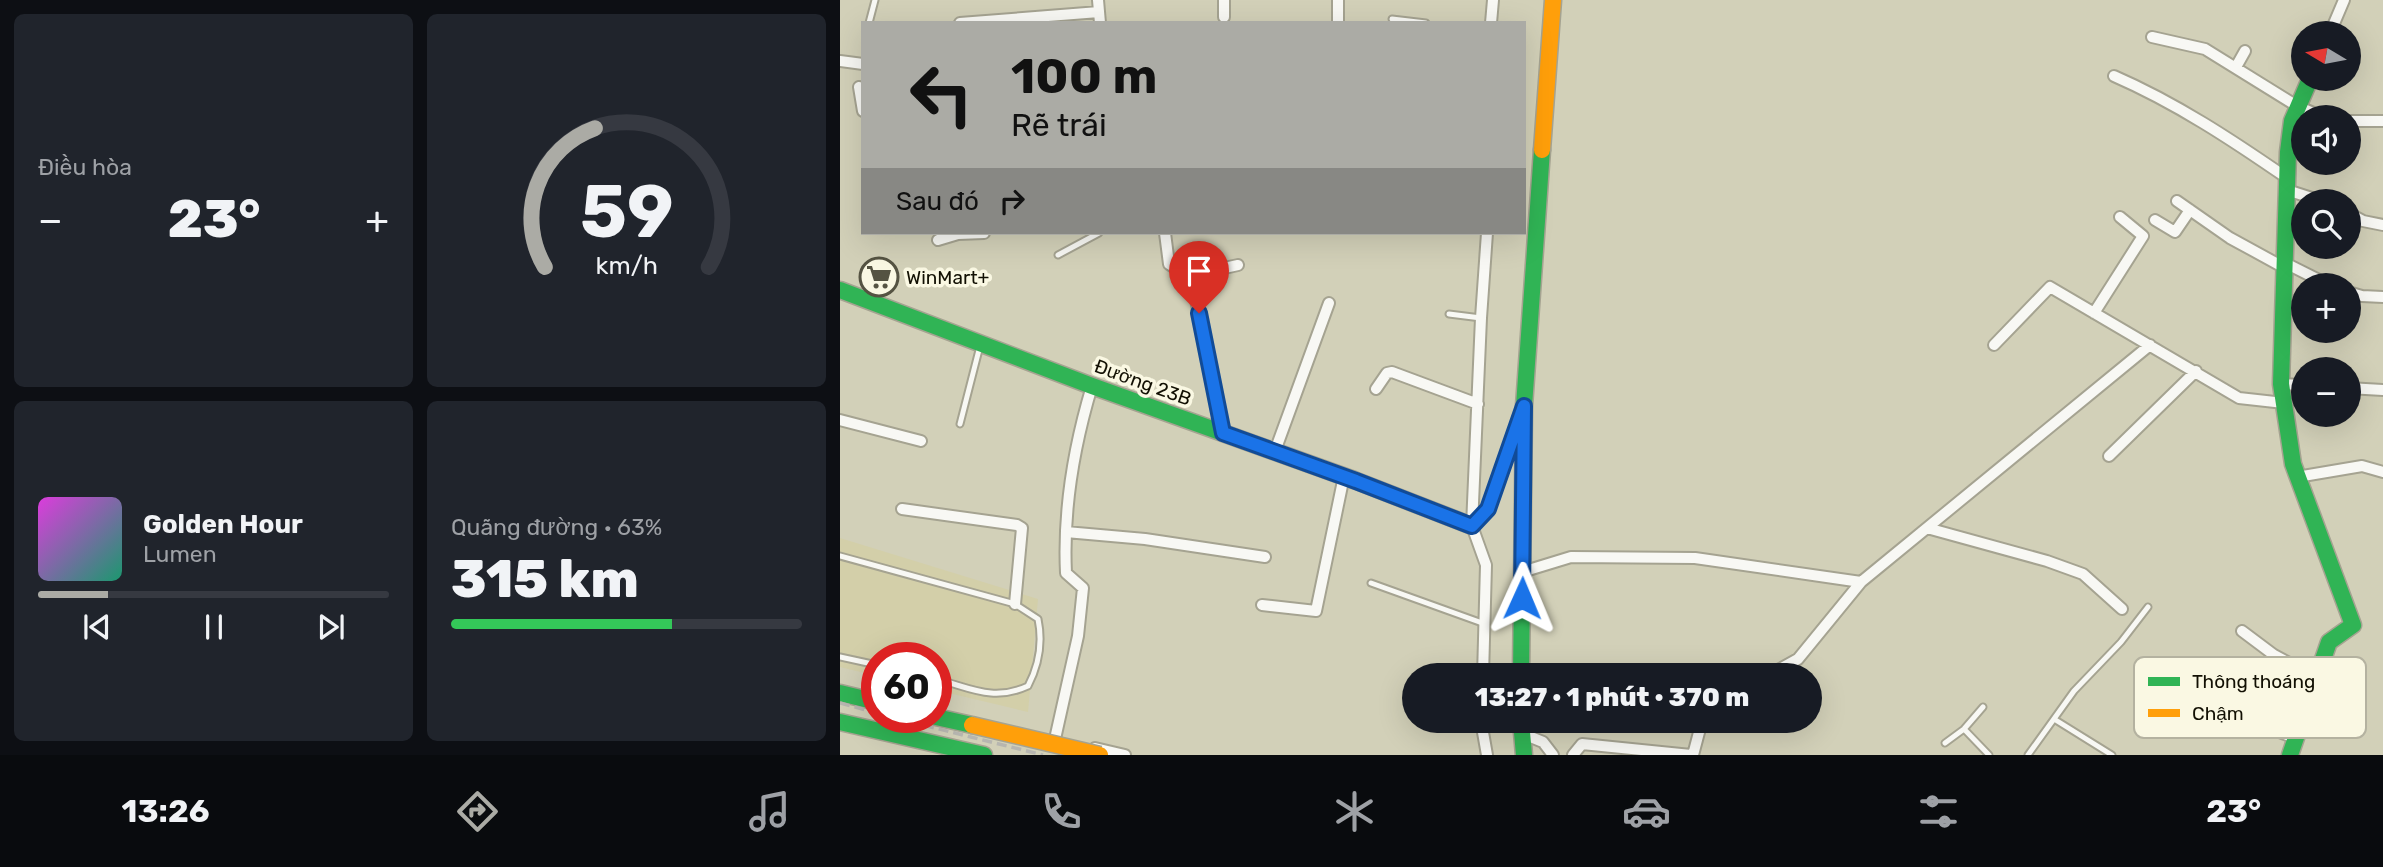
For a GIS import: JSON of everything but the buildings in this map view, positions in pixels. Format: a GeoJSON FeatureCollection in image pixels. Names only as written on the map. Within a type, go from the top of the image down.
{"type":"FeatureCollection","features":[{"type":"Feature","properties":{"kind":"street"},"geometry":{"type":"LineString","coordinates":[[1016,21],[1100,18],[1098,0]]}},
{"type":"Feature","properties":{"kind":"street"},"geometry":{"type":"LineString","coordinates":[[1224,0],[1224,17]]}},
{"type":"Feature","properties":{"kind":"street"},"geometry":{"type":"LineString","coordinates":[[1338,0],[1338,21]]}},
{"type":"Feature","properties":{"kind":"street"},"geometry":{"type":"LineString","coordinates":[[1491,21],[1493,0]]}},
{"type":"Feature","properties":{"kind":"street"},"geometry":{"type":"LineString","coordinates":[[1521,663],[1524,406],[1553,0]]}},
{"type":"Feature","properties":{"kind":"street"},"geometry":{"type":"LineString","coordinates":[[2335,21],[2344,0]]}},
{"type":"Feature","properties":{"kind":"street"},"geometry":{"type":"LineString","coordinates":[[2152,37],[2195,46],[2236,67],[2295,105]]}},
{"type":"Feature","properties":{"kind":"street"},"geometry":{"type":"LineString","coordinates":[[2236,67],[2245,51]]}},
{"type":"Feature","properties":{"kind":"street"},"geometry":{"type":"LineString","coordinates":[[840,61],[861,64]]}},
{"type":"Feature","properties":{"kind":"street"},"geometry":{"type":"LineString","coordinates":[[2115,76],[2152,93],[2221,134],[2297,189]]}},
{"type":"Feature","properties":{"kind":"street"},"geometry":{"type":"LineString","coordinates":[[859,87],[861,99]]}},
{"type":"Feature","properties":{"kind":"street"},"geometry":{"type":"LineString","coordinates":[[2361,121],[2383,121]]}},
{"type":"Feature","properties":{"kind":"street"},"geometry":{"type":"LineString","coordinates":[[2291,131],[2281,384],[2292,464],[2353,625],[2329,642],[2323,657]]}},
{"type":"Feature","properties":{"kind":"street"},"geometry":{"type":"LineString","coordinates":[[2177,201],[2230,238],[2301,273]]}},
{"type":"Feature","properties":{"kind":"street"},"geometry":{"type":"LineString","coordinates":[[2155,220],[2175,232],[2190,210]]}},
{"type":"Feature","properties":{"kind":"street"},"geometry":{"type":"LineString","coordinates":[[2094,313],[2143,236],[2120,216]]}},
{"type":"Feature","properties":{"kind":"street"},"geometry":{"type":"LineString","coordinates":[[2361,220],[2383,225]]}},
{"type":"Feature","properties":{"kind":"street"},"geometry":{"type":"LineString","coordinates":[[938,240],[955,235]]}},
{"type":"Feature","properties":{"kind":"street"},"geometry":{"type":"LineString","coordinates":[[1165,235],[1169,264],[1188,276],[1194,290],[1223,433]]}},
{"type":"Feature","properties":{"kind":"street"},"geometry":{"type":"LineString","coordinates":[[1484,235],[1472,526],[1486,565],[1484,663]]}},
{"type":"Feature","properties":{"kind":"street"},"geometry":{"type":"LineString","coordinates":[[1188,276],[1238,265]]}},
{"type":"Feature","properties":{"kind":"street"},"geometry":{"type":"LineString","coordinates":[[1994,345],[2050,287],[2239,398],[2284,403]]}},
{"type":"Feature","properties":{"kind":"street","name":"Đường 23B"},"geometry":{"type":"LineString","coordinates":[[840,290],[1472,526]]}},
{"type":"Feature","properties":{"kind":"street"},"geometry":{"type":"LineString","coordinates":[[2361,296],[2383,297]]}},
{"type":"Feature","properties":{"kind":"street"},"geometry":{"type":"LineString","coordinates":[[1275,451],[1329,303]]}},
{"type":"Feature","properties":{"kind":"street"},"geometry":{"type":"LineString","coordinates":[[1791,663],[1798,659],[1861,582],[2150,345]]}},
{"type":"Feature","properties":{"kind":"street"},"geometry":{"type":"LineString","coordinates":[[2109,456],[2196,371]]}},
{"type":"Feature","properties":{"kind":"street"},"geometry":{"type":"LineString","coordinates":[[1376,389],[1387,373],[1392,372],[1478,404]]}},
{"type":"Feature","properties":{"kind":"street"},"geometry":{"type":"LineString","coordinates":[[2281,384],[2291,384]]}},
{"type":"Feature","properties":{"kind":"street"},"geometry":{"type":"LineString","coordinates":[[1055,739],[1078,636],[1083,588],[1066,573],[1066,532],[1080,427],[1092,386]]}},
{"type":"Feature","properties":{"kind":"street"},"geometry":{"type":"LineString","coordinates":[[2361,389],[2383,390]]}},
{"type":"Feature","properties":{"kind":"street"},"geometry":{"type":"LineString","coordinates":[[1472,526],[1488,509],[1524,406]]}},
{"type":"Feature","properties":{"kind":"street"},"geometry":{"type":"LineString","coordinates":[[840,420],[920,441]]}},
{"type":"Feature","properties":{"kind":"street"},"geometry":{"type":"LineString","coordinates":[[2297,477],[2362,466],[2383,472]]}},
{"type":"Feature","properties":{"kind":"street"},"geometry":{"type":"LineString","coordinates":[[1262,605],[1317,611],[1344,476]]}},
{"type":"Feature","properties":{"kind":"street"},"geometry":{"type":"LineString","coordinates":[[902,509],[1007,523],[1022,528],[1015,604]]}},
{"type":"Feature","properties":{"kind":"street"},"geometry":{"type":"LineString","coordinates":[[1927,528],[2047,561],[2083,574],[2122,610]]}},
{"type":"Feature","properties":{"kind":"street"},"geometry":{"type":"LineString","coordinates":[[1066,532],[1145,539],[1265,557]]}},
{"type":"Feature","properties":{"kind":"street"},"geometry":{"type":"LineString","coordinates":[[1522,572],[1571,558],[1695,558],[1861,582]]}},
{"type":"Feature","properties":{"kind":"street"},"geometry":{"type":"LineString","coordinates":[[2242,631],[2278,657]]}},
{"type":"Feature","properties":{"kind":"street"},"geometry":{"type":"LineString","coordinates":[[840,693],[861,698]]}},
{"type":"Feature","properties":{"kind":"street"},"geometry":{"type":"LineString","coordinates":[[952,720],[1100,755]]}},
{"type":"Feature","properties":{"kind":"street"},"geometry":{"type":"LineString","coordinates":[[840,722],[977,753]]}},
{"type":"Feature","properties":{"kind":"street"},"geometry":{"type":"LineString","coordinates":[[1483,733],[1486,755]]}},
{"type":"Feature","properties":{"kind":"street"},"geometry":{"type":"LineString","coordinates":[[1522,733],[1524,755]]}},
{"type":"Feature","properties":{"kind":"street"},"geometry":{"type":"LineString","coordinates":[[1530,733],[1543,742],[1553,755]]}},
{"type":"Feature","properties":{"kind":"street"},"geometry":{"type":"LineString","coordinates":[[1573,755],[1581,744],[1692,755],[1698,733]]}},
{"type":"Feature","properties":{"kind":"street"},"geometry":{"type":"LineString","coordinates":[[1041,755],[1042,736],[1125,755]]}},
{"type":"Feature","properties":{"kind":"street"},"geometry":{"type":"LineString","coordinates":[[2290,755],[2295,738]]}},
{"type":"Feature","properties":{"kind":"lane"},"geometry":{"type":"LineString","coordinates":[[870,21],[875,0]]}},
{"type":"Feature","properties":{"kind":"lane"},"geometry":{"type":"LineString","coordinates":[[1392,19],[1409,21]]}},
{"type":"Feature","properties":{"kind":"lane"},"geometry":{"type":"LineString","coordinates":[[1058,255],[1095,235]]}},
{"type":"Feature","properties":{"kind":"lane"},"geometry":{"type":"LineString","coordinates":[[1449,314],[1481,318]]}},
{"type":"Feature","properties":{"kind":"lane"},"geometry":{"type":"LineString","coordinates":[[960,424],[981,343]]}},
{"type":"Feature","properties":{"kind":"lane"},"geometry":{"type":"LineString","coordinates":[[840,556],[1015,604],[1038,619],[1041,635],[1039,657],[1028,686],[1011,694],[998,695],[952,683]]}},
{"type":"Feature","properties":{"kind":"lane"},"geometry":{"type":"LineString","coordinates":[[1371,583],[1485,624]]}},
{"type":"Feature","properties":{"kind":"lane"},"geometry":{"type":"LineString","coordinates":[[2028,755],[2074,691],[2121,642],[2148,607]]}},
{"type":"Feature","properties":{"kind":"lane"},"geometry":{"type":"LineString","coordinates":[[840,657],[861,662]]}},
{"type":"Feature","properties":{"kind":"lane"},"geometry":{"type":"LineString","coordinates":[[1945,744],[1964,729],[1983,707]]}},
{"type":"Feature","properties":{"kind":"lane"},"geometry":{"type":"LineString","coordinates":[[2054,719],[2112,755]]}},
{"type":"Feature","properties":{"kind":"lane"},"geometry":{"type":"LineString","coordinates":[[1964,729],[1989,755]]}},
{"type":"Feature","properties":{"kind":"shaded area"},"geometry":{"type":"Polygon","coordinates":[[[840,538],[1038,599],[1028,712],[952,694],[952,642],[861,642],[861,672],[840,667],[840,538]]]}},
{"type":"Feature","properties":{"kind":"railway"},"geometry":{"type":"LineString","coordinates":[[840,703],[861,709]]}},
{"type":"Feature","properties":{"kind":"railway"},"geometry":{"type":"LineString","coordinates":[[952,732],[1043,755]]}},
{"type":"Feature","properties":{"kind":"traffic: fast"},"geometry":{"type":"LineString","coordinates":[[2305,91],[2292,121],[2288,152],[2281,384],[2293,464],[2353,625],[2329,642],[2324,657]]}},
{"type":"Feature","properties":{"kind":"traffic: fast"},"geometry":{"type":"LineString","coordinates":[[1521,663],[1524,406],[1542,150]]}},
{"type":"Feature","properties":{"kind":"traffic: fast"},"geometry":{"type":"LineString","coordinates":[[840,290],[1092,386],[1354,480]]}},
{"type":"Feature","properties":{"kind":"traffic: fast"},"geometry":{"type":"LineString","coordinates":[[840,693],[861,698]]}},
{"type":"Feature","properties":{"kind":"traffic: fast"},"geometry":{"type":"LineString","coordinates":[[952,721],[972,725]]}},
{"type":"Feature","properties":{"kind":"traffic: fast"},"geometry":{"type":"LineString","coordinates":[[840,722],[984,755]]}},
{"type":"Feature","properties":{"kind":"traffic: fast"},"geometry":{"type":"LineString","coordinates":[[1522,733],[1524,755]]}},
{"type":"Feature","properties":{"kind":"traffic: fast"},"geometry":{"type":"LineString","coordinates":[[2290,755],[2296,738]]}},
{"type":"Feature","properties":{"kind":"traffic: slow"},"geometry":{"type":"LineString","coordinates":[[1542,150],[1553,0]]}},
{"type":"Feature","properties":{"kind":"traffic: slow"},"geometry":{"type":"LineString","coordinates":[[1354,480],[1472,526]]}},
{"type":"Feature","properties":{"kind":"traffic: slow"},"geometry":{"type":"LineString","coordinates":[[972,725],[1100,755]]}},
{"type":"Feature","properties":{"kind":"place","name":"WinMart+"},"geometry":{"type":"Point","coordinates":[879,277]}},
{"type":"Feature","properties":{"kind":"route"},"geometry":{"type":"LineString","coordinates":[[1199,313],[1223,433],[1472,526],[1488,509],[1524,406],[1522,598]]}}]}
